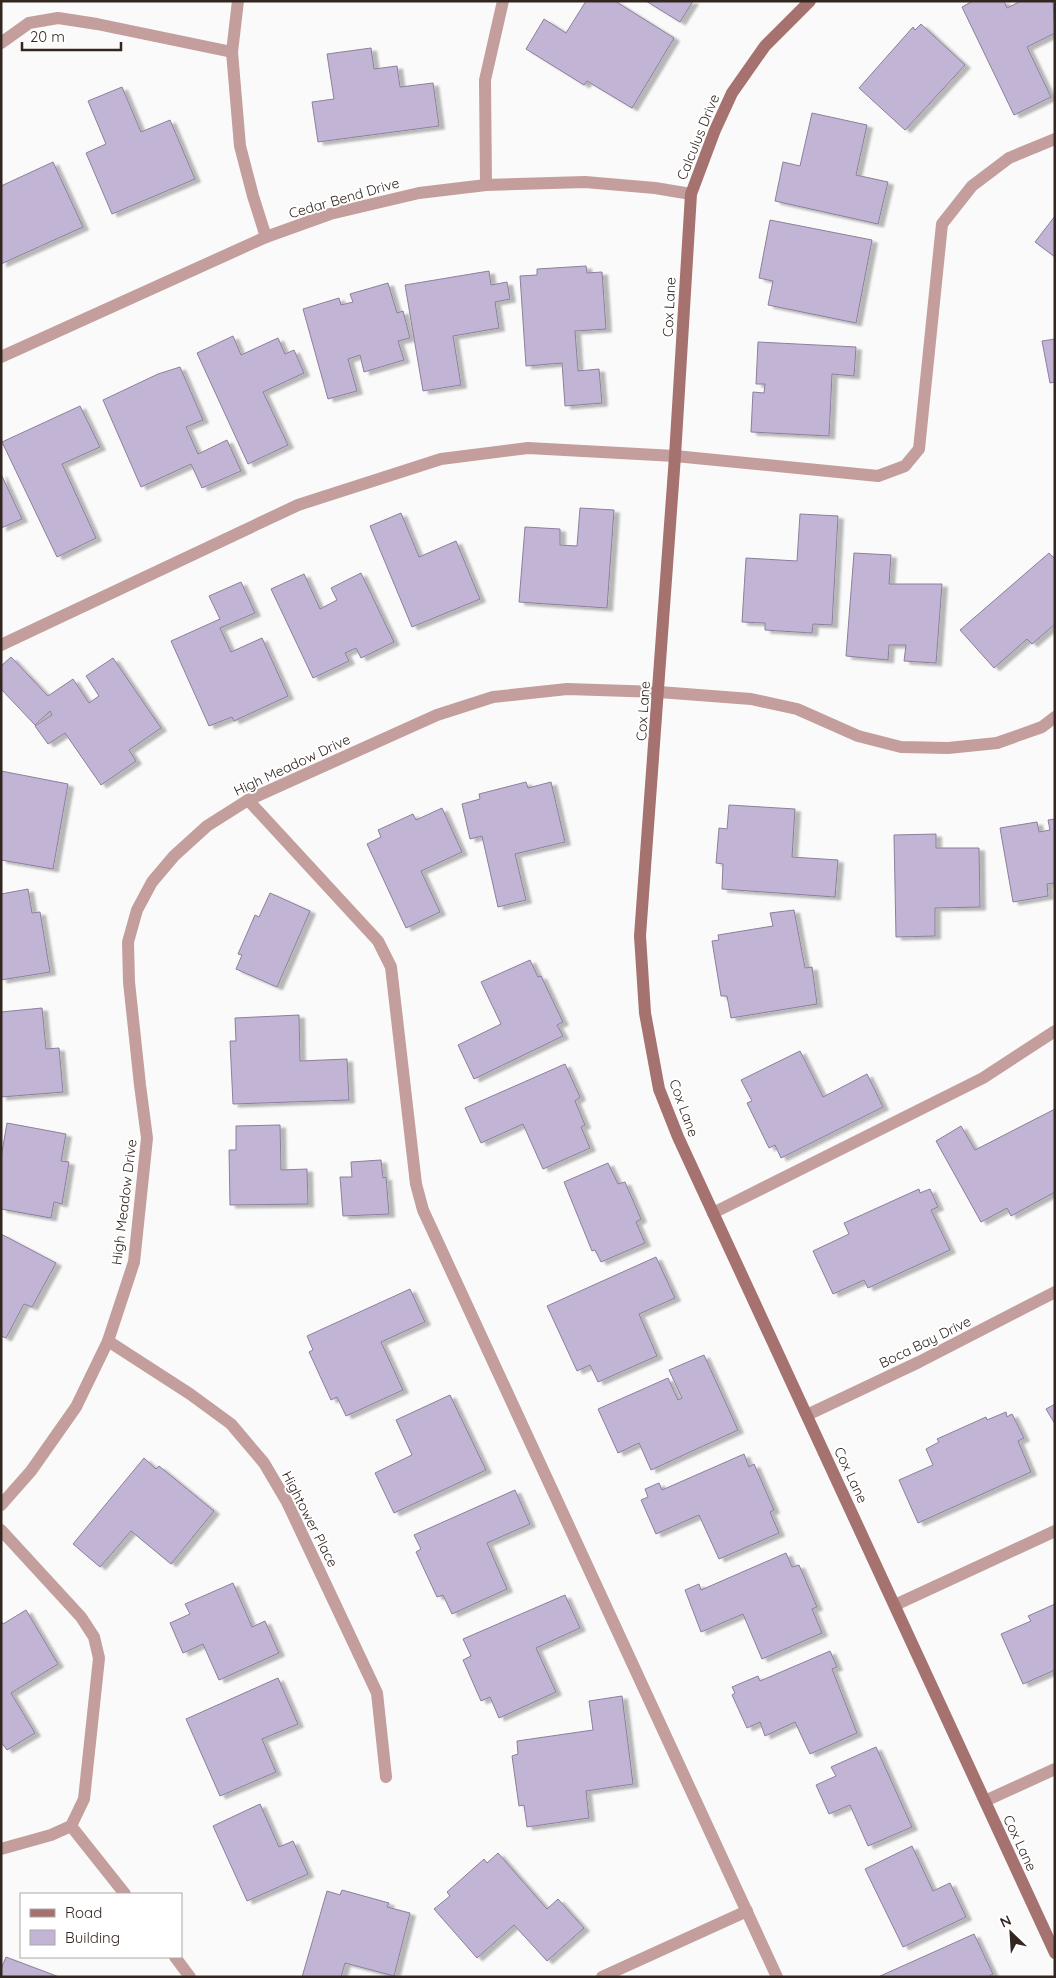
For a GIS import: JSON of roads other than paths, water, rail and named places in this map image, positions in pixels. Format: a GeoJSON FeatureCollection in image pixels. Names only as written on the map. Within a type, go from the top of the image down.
{"type":"FeatureCollection","features":[{"type":"Feature","properties":{"kind":"street"},"geometry":{"type":"LineString","coordinates":[[238,1],[232,52],[240,146],[266,237]]}},
{"type":"Feature","properties":{"kind":"street"},"geometry":{"type":"LineString","coordinates":[[486,185],[485,80],[503,1]]}},
{"type":"Feature","properties":{"kind":"street","name":"Calculus Drive"},"geometry":{"type":"LineString","coordinates":[[691,194],[715,130],[732,94],[765,46],[810,1]]}},
{"type":"Feature","properties":{"kind":"street"},"geometry":{"type":"LineString","coordinates":[[1,43],[29,23],[58,18],[98,24],[232,52]]}},
{"type":"Feature","properties":{"kind":"street"},"geometry":{"type":"LineString","coordinates":[[1,645],[298,505],[441,458],[528,448],[675,456],[878,476],[905,466],[919,449],[942,224],[972,186],[1009,158],[1055,138]]}},
{"type":"Feature","properties":{"kind":"street","name":"Cedar Bend Drive"},"geometry":{"type":"LineString","coordinates":[[1,357],[266,237],[330,214],[419,192],[486,185],[584,182],[691,194]]}},
{"type":"Feature","properties":{"kind":"street","name":"Cox Lane"},"geometry":{"type":"LineString","coordinates":[[691,194],[659,692],[640,936],[645,1013],[659,1089],[678,1137],[1055,1953]]}},
{"type":"Feature","properties":{"kind":"street","name":"High Meadow Drive"},"geometry":{"type":"LineString","coordinates":[[1,1505],[31,1471],[76,1407],[108,1342],[134,1262],[148,1138],[130,992],[128,942],[137,910],[152,882],[174,856],[207,826],[248,800],[437,715],[493,697],[568,689],[659,692],[751,699],[798,708],[858,736],[901,747],[948,748],[998,743],[1042,727],[1055,717]]}},
{"type":"Feature","properties":{"kind":"street"},"geometry":{"type":"LineString","coordinates":[[248,800],[378,941],[391,967],[416,1184],[423,1210],[777,1977]]}},
{"type":"Feature","properties":{"kind":"street"},"geometry":{"type":"LineString","coordinates":[[713,1213],[983,1078],[1055,1031]]}},
{"type":"Feature","properties":{"kind":"street","name":"Boca Bay Drive"},"geometry":{"type":"LineString","coordinates":[[807,1415],[919,1362],[1055,1292]]}},
{"type":"Feature","properties":{"kind":"street","name":"Hightower Place"},"geometry":{"type":"LineString","coordinates":[[108,1342],[190,1394],[231,1424],[264,1463],[287,1502],[377,1694],[386,1777]]}},
{"type":"Feature","properties":{"kind":"street"},"geometry":{"type":"LineString","coordinates":[[1,1530],[81,1617],[94,1637],[99,1658],[84,1798],[71,1826],[50,1835],[1,1849]]}},
{"type":"Feature","properties":{"kind":"street"},"geometry":{"type":"LineString","coordinates":[[894,1606],[1055,1531]]}},
{"type":"Feature","properties":{"kind":"street"},"geometry":{"type":"LineString","coordinates":[[985,1801],[1055,1769]]}},
{"type":"Feature","properties":{"kind":"street"},"geometry":{"type":"LineString","coordinates":[[71,1826],[124,1893]]}},
{"type":"Feature","properties":{"kind":"street"},"geometry":{"type":"LineString","coordinates":[[602,1977],[747,1911]]}},
{"type":"Feature","properties":{"kind":"street"},"geometry":{"type":"LineString","coordinates":[[176,1958],[190,1977]]}}]}
